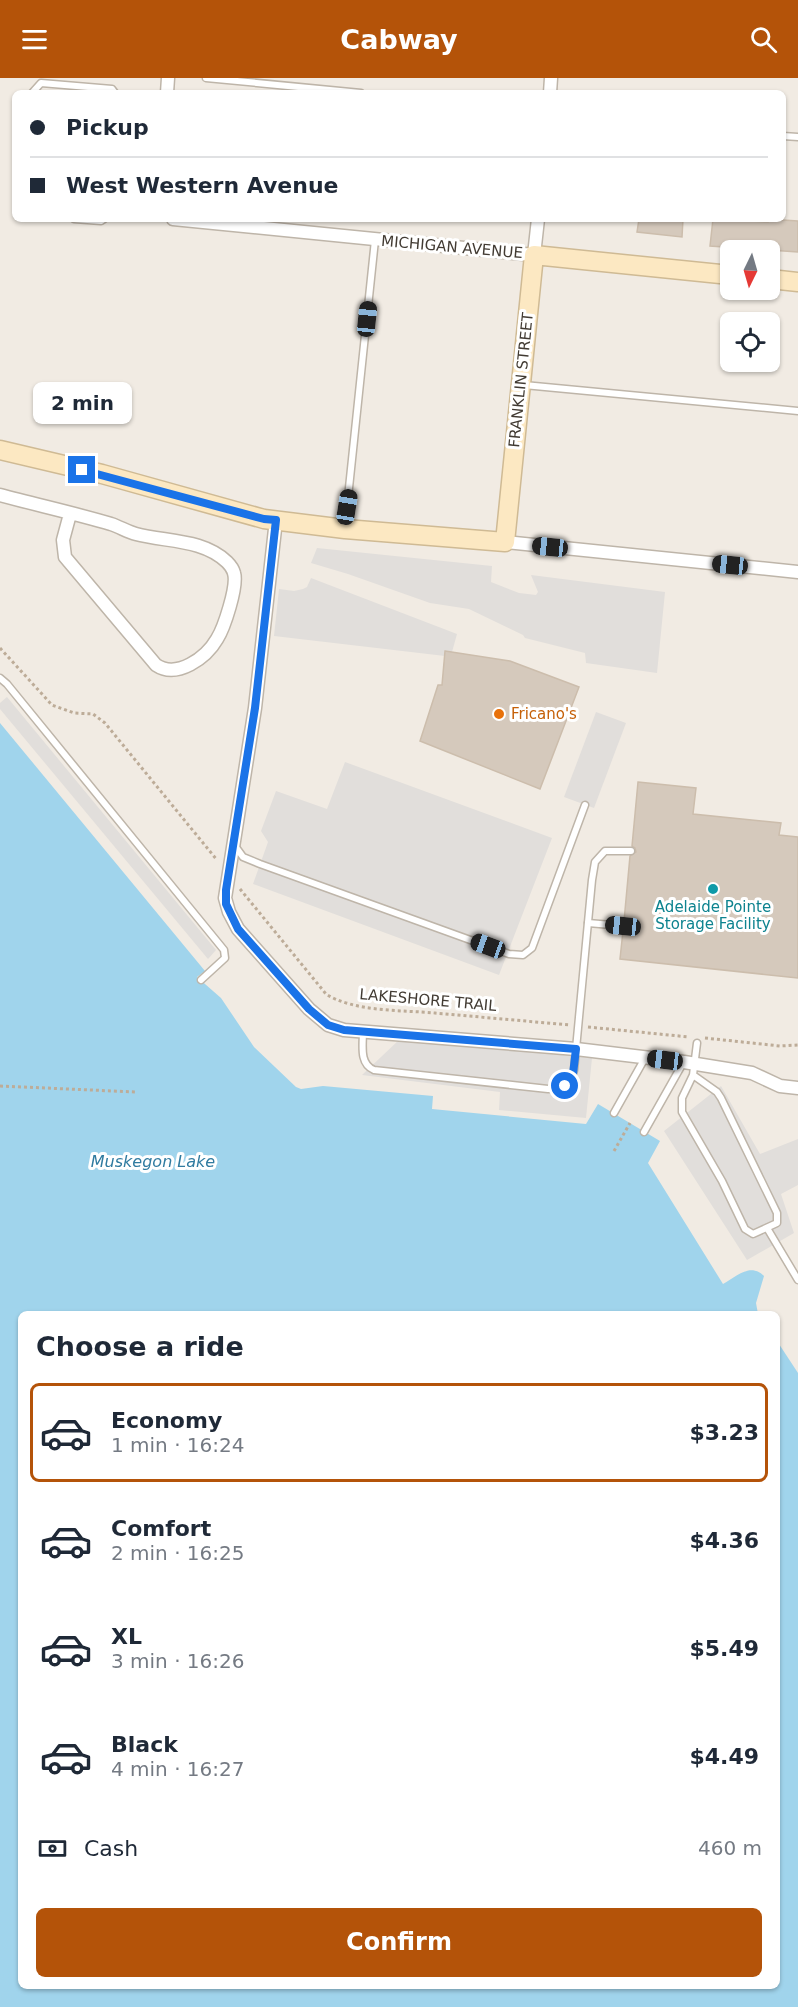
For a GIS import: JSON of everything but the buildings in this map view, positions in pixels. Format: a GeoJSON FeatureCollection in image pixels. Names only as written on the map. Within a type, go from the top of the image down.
{"type":"FeatureCollection","features":[{"type":"Feature","properties":{"kind":"street","name":"MICHIGAN AVENUE"},"geometry":{"type":"LineString","coordinates":[[202,222],[720,274]]}},
{"type":"Feature","properties":{"kind":"street","name":"FRANKLIN STREET"},"geometry":{"type":"LineString","coordinates":[[505,542],[537,222]]}},
{"type":"Feature","properties":{"kind":"street"},"geometry":{"type":"LineString","coordinates":[[780,280],[798,282]]}},
{"type":"Feature","properties":{"kind":"street"},"geometry":{"type":"LineString","coordinates":[[0,450],[102,474],[264,519],[345,529],[505,542],[798,572]]}},
{"type":"Feature","properties":{"kind":"street"},"geometry":{"type":"LineString","coordinates":[[0,495],[112,525],[136,534],[207,548],[228,563],[235,574],[220,632],[213,644],[193,662],[181,669],[163,669],[156,665],[65,557],[63,540],[70,514]]}},
{"type":"Feature","properties":{"kind":"street"},"geometry":{"type":"LineString","coordinates":[[276,520],[255,708],[228,874],[226,904],[238,929],[309,1009],[335,1028],[576,1049],[645,1058],[690,1067],[752,1073],[780,1086],[798,1089]]}},
{"type":"Feature","properties":{"kind":"lane"},"geometry":{"type":"LineString","coordinates":[[206,78],[304,90]]}},
{"type":"Feature","properties":{"kind":"lane"},"geometry":{"type":"LineString","coordinates":[[35,90],[41,83],[113,90]]}},
{"type":"Feature","properties":{"kind":"lane"},"geometry":{"type":"LineString","coordinates":[[345,529],[375,240]]}},
{"type":"Feature","properties":{"kind":"lane"},"geometry":{"type":"LineString","coordinates":[[520,384],[798,411]]}},
{"type":"Feature","properties":{"kind":"lane"},"geometry":{"type":"LineString","coordinates":[[0,678],[224,950],[225,958],[201,980]]}},
{"type":"Feature","properties":{"kind":"lane"},"geometry":{"type":"LineString","coordinates":[[234,842],[239,853],[254,862],[509,954],[523,955],[532,948],[585,805]]}},
{"type":"Feature","properties":{"kind":"lane"},"geometry":{"type":"LineString","coordinates":[[363,1031],[364,1061],[374,1070],[548,1089],[560,1088],[571,1079],[576,1049],[592,880],[597,858],[609,850],[631,851]]}},
{"type":"Feature","properties":{"kind":"lane"},"geometry":{"type":"LineString","coordinates":[[588,923],[623,926]]}},
{"type":"Feature","properties":{"kind":"lane"},"geometry":{"type":"LineString","coordinates":[[690,1067],[721,1098],[777,1213],[777,1223],[753,1234],[745,1229],[722,1181],[684,1120],[682,1098],[696,1043]]}},
{"type":"Feature","properties":{"kind":"lane"},"geometry":{"type":"LineString","coordinates":[[614,1113],[645,1058]]}},
{"type":"Feature","properties":{"kind":"lane"},"geometry":{"type":"LineString","coordinates":[[644,1132],[690,1067]]}},
{"type":"Feature","properties":{"kind":"lane"},"geometry":{"type":"LineString","coordinates":[[767,1228],[798,1280]]}},
{"type":"Feature","properties":{"kind":"path","name":"LAKESHORE TRAIL"},"geometry":{"type":"LineString","coordinates":[[0,648],[52,705],[74,713],[93,714],[105,723],[326,994],[337,1001],[349,1005],[390,1009],[780,1046],[798,1045]]}},
{"type":"Feature","properties":{"kind":"path"},"geometry":{"type":"LineString","coordinates":[[0,1086],[136,1092]]}},
{"type":"Feature","properties":{"kind":"path"},"geometry":{"type":"LineString","coordinates":[[614,1151],[630,1123]]}},
{"type":"Feature","properties":{"kind":"shaded area"},"geometry":{"type":"Polygon","coordinates":[[[317,548],[492,566],[491,582],[519,593],[536,595],[538,592],[531,575],[665,592],[657,673],[586,663],[585,653],[525,638],[469,609],[430,603],[311,563],[317,548]]]}},
{"type":"Feature","properties":{"kind":"shaded area"},"geometry":{"type":"Polygon","coordinates":[[[311,578],[457,634],[452,652],[445,656],[274,636],[279,589],[294,591],[303,589],[307,587],[311,578]]]}},
{"type":"Feature","properties":{"kind":"shaded area"},"geometry":{"type":"Polygon","coordinates":[[[7,697],[216,950],[208,959],[0,709],[0,703],[7,697]]]}},
{"type":"Feature","properties":{"kind":"shaded area"},"geometry":{"type":"Polygon","coordinates":[[[596,712],[626,723],[594,808],[564,797],[596,712]]]}},
{"type":"Feature","properties":{"kind":"shaded area"},"geometry":{"type":"Polygon","coordinates":[[[345,762],[552,838],[499,975],[253,884],[268,842],[261,831],[276,791],[327,809],[345,762]]]}},
{"type":"Feature","properties":{"kind":"shaded area"},"geometry":{"type":"Polygon","coordinates":[[[400,1039],[592,1058],[586,1118],[499,1110],[500,1092],[362,1075],[400,1039]]]}},
{"type":"Feature","properties":{"kind":"shaded area"},"geometry":{"type":"Polygon","coordinates":[[[721,1086],[760,1154],[798,1139],[798,1185],[781,1194],[794,1233],[747,1260],[664,1131],[721,1086]]]}},
{"type":"Feature","properties":{"kind":"water","name":"Muskegon Lake"},"geometry":{"type":"Polygon","coordinates":[[[0,723],[205,971],[197,977],[221,998],[254,1047],[296,1087],[301,1089],[323,1086],[433,1096],[432,1109],[586,1124],[598,1104],[660,1141],[648,1163],[723,1284],[748,1271],[754,1270],[764,1276],[756,1303],[757,1311],[18,1311],[18,1989],[780,1989],[780,1346],[798,1373],[798,2007],[0,2007],[0,723]]]}},
{"type":"Feature","properties":{"kind":"place","name":"Fricano's"},"geometry":{"type":"Point","coordinates":[499,714]}},
{"type":"Feature","properties":{"kind":"place","name":"Adelaide Pointe Storage Facility"},"geometry":{"type":"Point","coordinates":[713,889]}},
{"type":"Feature","properties":{"kind":"route"},"geometry":{"type":"LineString","coordinates":[[82,470],[264,519],[276,520],[255,708],[225,898],[238,929],[309,1009],[328,1025],[344,1030],[576,1049],[573,1074],[565,1086]]}}]}
